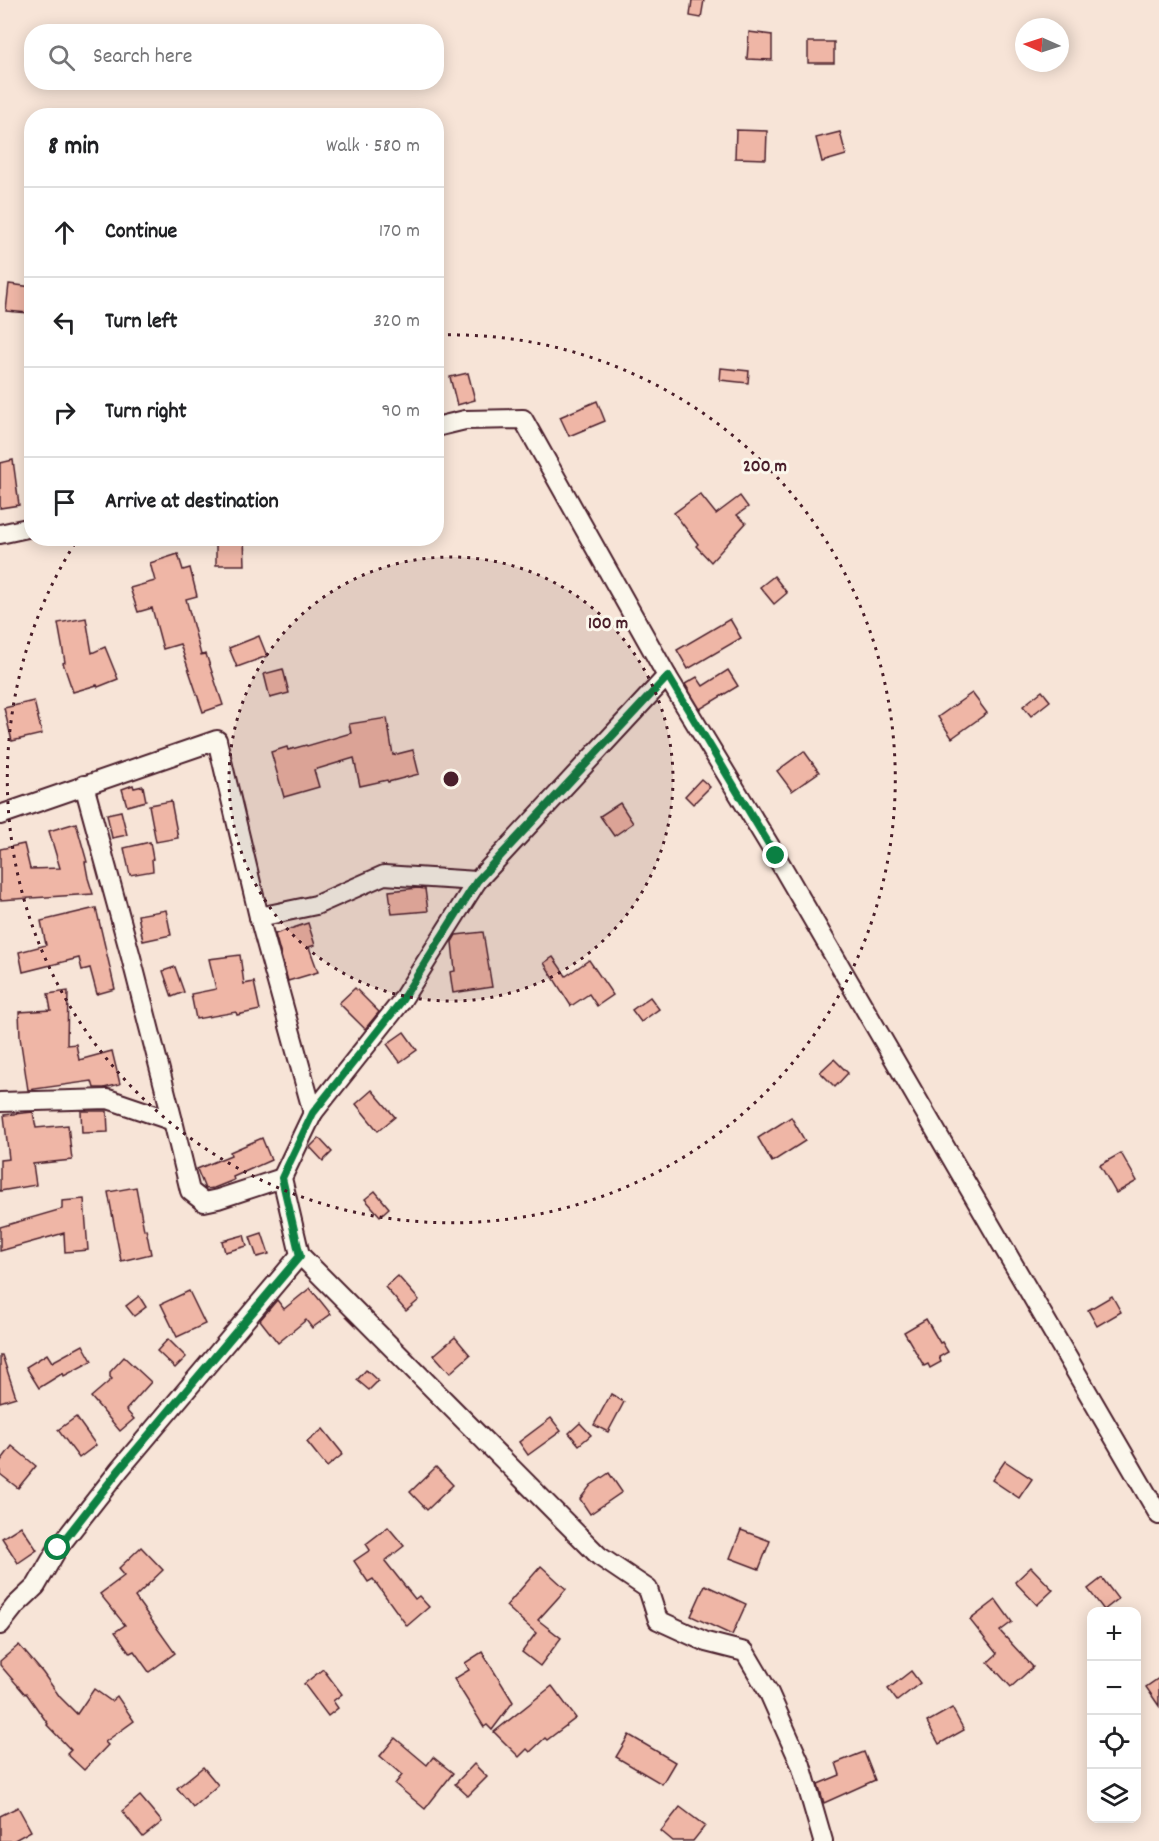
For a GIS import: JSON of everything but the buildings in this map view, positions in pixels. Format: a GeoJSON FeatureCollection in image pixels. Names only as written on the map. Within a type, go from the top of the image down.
{"type":"FeatureCollection","features":[{"type":"Feature","properties":{"kind":"street"},"geometry":{"type":"LineString","coordinates":[[444,425],[465,420],[523,419],[668,676],[776,856],[1159,1515]]}},
{"type":"Feature","properties":{"kind":"street"},"geometry":{"type":"LineString","coordinates":[[0,534],[24,529]]}},
{"type":"Feature","properties":{"kind":"street"},"geometry":{"type":"LineString","coordinates":[[668,676],[477,881],[400,1003],[313,1113],[282,1178],[300,1256],[599,1556],[648,1589],[658,1620],[706,1642],[745,1652],[769,1693],[801,1765],[823,1841]]}},
{"type":"Feature","properties":{"kind":"street"},"geometry":{"type":"LineString","coordinates":[[0,815],[217,740],[259,917],[313,1113]]}},
{"type":"Feature","properties":{"kind":"street"},"geometry":{"type":"LineString","coordinates":[[84,785],[131,957],[190,1191],[204,1202],[282,1178]]}},
{"type":"Feature","properties":{"kind":"street"},"geometry":{"type":"LineString","coordinates":[[259,917],[316,905],[384,875],[477,881]]}},
{"type":"Feature","properties":{"kind":"street"},"geometry":{"type":"LineString","coordinates":[[0,1102],[108,1099],[173,1121]]}},
{"type":"Feature","properties":{"kind":"street"},"geometry":{"type":"LineString","coordinates":[[0,1625],[15,1606],[36,1586],[58,1548],[120,1469],[300,1256]]}},
{"type":"Feature","properties":{"kind":"route"},"geometry":{"type":"LineString","coordinates":[[58,1548],[120,1469],[300,1256],[282,1178],[313,1113],[400,1003],[477,881],[668,676],[776,856]]}}]}
